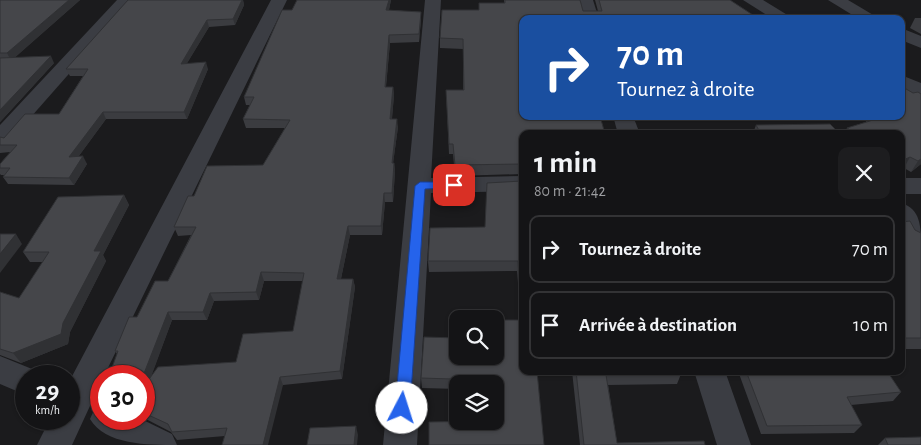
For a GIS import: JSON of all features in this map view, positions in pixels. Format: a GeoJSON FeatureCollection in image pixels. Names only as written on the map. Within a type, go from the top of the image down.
{"type":"FeatureCollection","features":[{"type":"Feature","properties":{"kind":"street"},"geometry":{"type":"LineString","coordinates":[[0,138],[126,0]]}},
{"type":"Feature","properties":{"kind":"street"},"geometry":{"type":"LineString","coordinates":[[80,402],[279,0]]}},
{"type":"Feature","properties":{"kind":"street"},"geometry":{"type":"LineString","coordinates":[[400,445],[433,0]]}},
{"type":"Feature","properties":{"kind":"street"},"geometry":{"type":"LineString","coordinates":[[585,0],[590,15]]}},
{"type":"Feature","properties":{"kind":"street"},"geometry":{"type":"LineString","coordinates":[[751,0],[779,15]]}},
{"type":"Feature","properties":{"kind":"street"},"geometry":{"type":"LineString","coordinates":[[836,0],[864,15]]}},
{"type":"Feature","properties":{"kind":"street"},"geometry":{"type":"LineString","coordinates":[[905,35],[921,43]]}},
{"type":"Feature","properties":{"kind":"street"},"geometry":{"type":"LineString","coordinates":[[905,83],[921,91]]}},
{"type":"Feature","properties":{"kind":"street"},"geometry":{"type":"LineString","coordinates":[[420,186],[519,184]]}},
{"type":"Feature","properties":{"kind":"street"},"geometry":{"type":"LineString","coordinates":[[905,186],[921,186]]}},
{"type":"Feature","properties":{"kind":"street"},"geometry":{"type":"LineString","coordinates":[[905,216],[921,237]]}},
{"type":"Feature","properties":{"kind":"street"},"geometry":{"type":"LineString","coordinates":[[0,369],[15,376]]}},
{"type":"Feature","properties":{"kind":"street"},"geometry":{"type":"LineString","coordinates":[[710,375],[734,445]]}},
{"type":"Feature","properties":{"kind":"street"},"geometry":{"type":"LineString","coordinates":[[54,445],[63,430]]}},
{"type":"Feature","properties":{"kind":"street"},"geometry":{"type":"LineString","coordinates":[[129,430],[160,445]]}},
{"type":"Feature","properties":{"kind":"building"},"geometry":{"type":"Polygon","coordinates":[[[0,0],[69,0],[7,53],[0,53],[0,0]]]}},
{"type":"Feature","properties":{"kind":"building"},"geometry":{"type":"Polygon","coordinates":[[[128,0],[242,0],[233,19],[207,20],[181,64],[206,62],[184,112],[103,112],[69,157],[83,156],[69,178],[3,177],[10,168],[0,168],[0,164],[17,145],[0,145],[0,137],[4,138],[25,114],[59,114],[88,69],[66,69],[128,0]]]}},
{"type":"Feature","properties":{"kind":"building"},"geometry":{"type":"Polygon","coordinates":[[[297,0],[389,0],[386,10],[421,12],[419,34],[389,35],[385,87],[393,87],[390,119],[397,119],[392,163],[394,163],[392,193],[384,193],[381,226],[348,226],[337,279],[353,279],[340,371],[280,377],[263,445],[222,445],[227,428],[172,432],[168,424],[155,418],[155,371],[158,367],[236,362],[243,334],[293,331],[304,273],[261,272],[256,292],[210,293],[203,312],[168,312],[147,365],[113,365],[118,351],[115,351],[129,317],[137,317],[155,281],[168,281],[196,227],[174,227],[188,196],[194,196],[207,166],[263,165],[290,120],[243,119],[254,97],[244,97],[282,10],[292,10],[297,0]]]}},
{"type":"Feature","properties":{"kind":"building"},"geometry":{"type":"Polygon","coordinates":[[[505,0],[580,0],[583,11],[602,11],[599,0],[730,0],[753,15],[519,15],[519,120],[601,120],[604,130],[519,130],[519,164],[455,165],[453,144],[449,144],[446,90],[464,90],[463,39],[440,38],[442,10],[479,10],[479,3],[505,3],[505,0]]]}},
{"type":"Feature","properties":{"kind":"building"},"geometry":{"type":"Polygon","coordinates":[[[51,56],[0,110],[0,58],[51,56]]]}},
{"type":"Feature","properties":{"kind":"building"},"geometry":{"type":"Polygon","coordinates":[[[905,88],[913,93],[918,92],[921,94],[921,159],[918,161],[910,157],[905,159],[905,130],[850,130],[847,128],[873,120],[905,120],[905,88]]]}},
{"type":"Feature","properties":{"kind":"building"},"geometry":{"type":"Polygon","coordinates":[[[830,124],[836,130],[759,130],[756,125],[830,124]]]}},
{"type":"Feature","properties":{"kind":"building"},"geometry":{"type":"Polygon","coordinates":[[[519,181],[519,276],[518,261],[428,261],[430,228],[485,227],[487,183],[519,181]]]}},
{"type":"Feature","properties":{"kind":"building"},"geometry":{"type":"Polygon","coordinates":[[[124,195],[94,251],[101,251],[63,323],[61,334],[13,353],[0,349],[0,292],[19,298],[49,252],[23,252],[58,197],[124,195]]]}},
{"type":"Feature","properties":{"kind":"building"},"geometry":{"type":"Polygon","coordinates":[[[910,221],[915,230],[921,233],[921,338],[905,338],[905,222],[910,221]]]}},
{"type":"Feature","properties":{"kind":"building"},"geometry":{"type":"Polygon","coordinates":[[[0,234],[16,234],[0,254],[0,234]]]}},
{"type":"Feature","properties":{"kind":"building"},"geometry":{"type":"Polygon","coordinates":[[[504,320],[519,320],[519,375],[537,375],[544,445],[429,445],[429,422],[449,422],[449,430],[504,430],[504,375],[449,375],[449,379],[421,378],[424,337],[449,338],[449,365],[504,365],[504,320]]]}},
{"type":"Feature","properties":{"kind":"building"},"geometry":{"type":"Polygon","coordinates":[[[576,375],[606,375],[617,443],[704,441],[705,445],[584,445],[576,375]]]}},
{"type":"Feature","properties":{"kind":"building"},"geometry":{"type":"Polygon","coordinates":[[[748,375],[890,375],[901,392],[847,397],[862,425],[767,426],[748,375]]]}},
{"type":"Feature","properties":{"kind":"building"},"geometry":{"type":"Polygon","coordinates":[[[356,426],[354,445],[307,445],[310,428],[356,426]]]}},
{"type":"Feature","properties":{"kind":"building"},"geometry":{"type":"Polygon","coordinates":[[[921,437],[921,445],[888,445],[885,438],[921,437]]]}},
{"type":"Feature","properties":{"kind":"route"},"geometry":{"type":"LineString","coordinates":[[402,408],[420,186],[454,185]]}}]}
